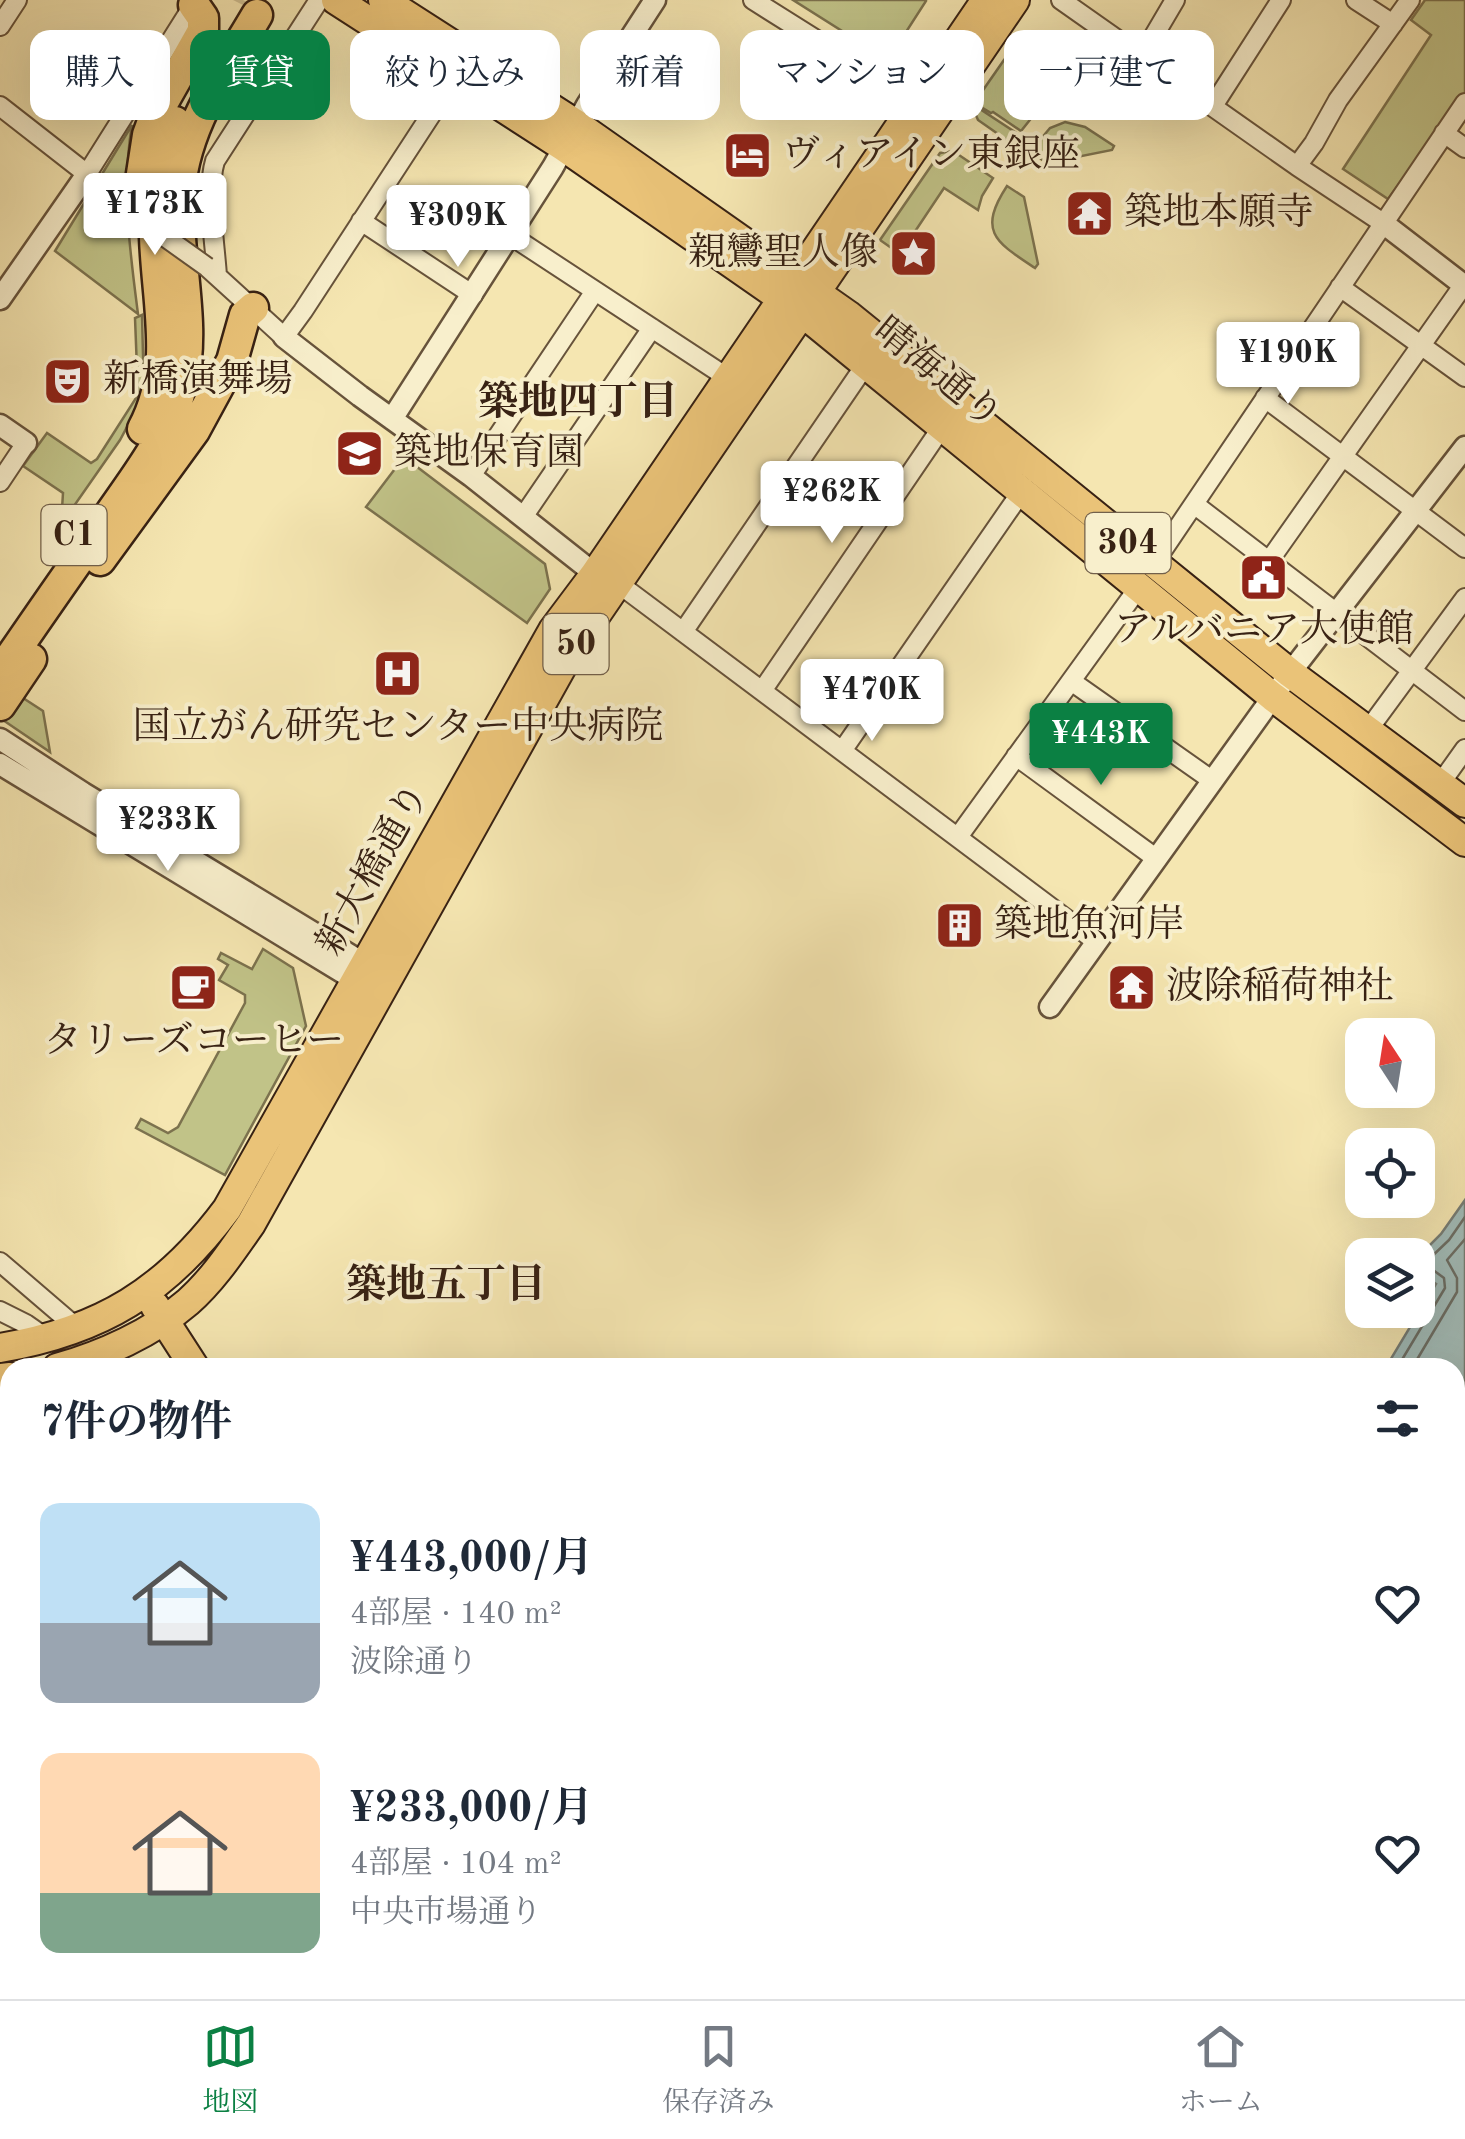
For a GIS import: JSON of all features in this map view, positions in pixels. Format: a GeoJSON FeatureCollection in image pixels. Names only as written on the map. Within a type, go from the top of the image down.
{"type":"FeatureCollection","features":[{"type":"Feature","properties":{"kind":"highway"},"geometry":{"type":"LineString","coordinates":[[163,345],[142,241],[140,182],[155,116],[203,31],[203,18],[195,2]]}},
{"type":"Feature","properties":{"kind":"highway","name":"C1"},"geometry":{"type":"LineString","coordinates":[[0,644],[146,424],[160,383],[163,345],[155,234],[162,162],[185,101],[249,9],[184,159],[179,203],[186,345],[177,401],[141,468],[0,674]]}},
{"type":"Feature","properties":{"kind":"highway"},"geometry":{"type":"LineString","coordinates":[[0,705],[74,594],[194,431],[232,361],[245,315],[253,308]]}},
{"type":"Feature","properties":{"kind":"main road","name":"晴海通り"},"geometry":{"type":"LineString","coordinates":[[336,0],[381,30]]}},
{"type":"Feature","properties":{"kind":"main road","name":"晴海通り"},"geometry":{"type":"LineString","coordinates":[[383,0],[799,296],[848,315],[1146,575],[1274,697],[1465,842]]}},
{"type":"Feature","properties":{"kind":"main road","name":"新大橋通り"},"geometry":{"type":"LineString","coordinates":[[966,30],[986,0]]}},
{"type":"Feature","properties":{"kind":"main road","name":"新大橋通り"},"geometry":{"type":"LineString","coordinates":[[0,1348],[46,1338],[98,1320],[139,1297],[184,1262],[206,1238],[227,1210],[552,630],[607,579],[799,296],[1015,0]]}},
{"type":"Feature","properties":{"kind":"main road","name":"晴海通り"},"geometry":{"type":"LineString","coordinates":[[538,120],[665,175],[799,296],[866,364],[1022,492],[1290,673],[1465,802]]}},
{"type":"Feature","properties":{"kind":"main road","name":"新大橋通り"},"geometry":{"type":"LineString","coordinates":[[85,1358],[156,1324],[185,1304],[251,1224],[568,656],[607,579],[728,378],[799,296],[907,120]]}},
{"type":"Feature","properties":{"kind":"main road"},"geometry":{"type":"LineString","coordinates":[[139,1297],[185,1358]]}},
{"type":"Feature","properties":{"kind":"main road"},"geometry":{"type":"LineString","coordinates":[[156,1324],[170,1358]]}},
{"type":"Feature","properties":{"kind":"street"},"geometry":{"type":"LineString","coordinates":[[0,26],[17,0]]}},
{"type":"Feature","properties":{"kind":"street"},"geometry":{"type":"LineString","coordinates":[[212,272],[215,161],[319,0]]}},
{"type":"Feature","properties":{"kind":"street"},"geometry":{"type":"LineString","coordinates":[[392,419],[655,0]]}},
{"type":"Feature","properties":{"kind":"street"},"geometry":{"type":"LineString","coordinates":[[753,0],[801,30]]}},
{"type":"Feature","properties":{"kind":"street"},"geometry":{"type":"LineString","coordinates":[[1061,0],[1104,30]]}},
{"type":"Feature","properties":{"kind":"street"},"geometry":{"type":"LineString","coordinates":[[1158,30],[1176,0]]}},
{"type":"Feature","properties":{"kind":"street"},"geometry":{"type":"LineString","coordinates":[[1214,104],[1281,0]]}},
{"type":"Feature","properties":{"kind":"street"},"geometry":{"type":"LineString","coordinates":[[1356,0],[1393,24]]}},
{"type":"Feature","properties":{"kind":"street"},"geometry":{"type":"LineString","coordinates":[[1297,166],[1338,100],[1410,0]]}},
{"type":"Feature","properties":{"kind":"street"},"geometry":{"type":"LineString","coordinates":[[0,299],[87,174],[195,2]]}},
{"type":"Feature","properties":{"kind":"street"},"geometry":{"type":"LineString","coordinates":[[958,837],[1146,575],[1465,104]]}},
{"type":"Feature","properties":{"kind":"street"},"geometry":{"type":"LineString","coordinates":[[0,106],[392,419],[1097,942]]}},
{"type":"Feature","properties":{"kind":"street"},"geometry":{"type":"LineString","coordinates":[[1214,107],[1465,284],[1269,562]]}},
{"type":"Feature","properties":{"kind":"street"},"geometry":{"type":"LineString","coordinates":[[284,336],[427,120]]}},
{"type":"Feature","properties":{"kind":"street"},"geometry":{"type":"LineString","coordinates":[[1444,133],[1465,148]]}},
{"type":"Feature","properties":{"kind":"street"},"geometry":{"type":"LineString","coordinates":[[362,221],[472,294]]}},
{"type":"Feature","properties":{"kind":"street"},"geometry":{"type":"LineString","coordinates":[[510,235],[728,378]]}},
{"type":"Feature","properties":{"kind":"street"},"geometry":{"type":"LineString","coordinates":[[1340,287],[1465,376]]}},
{"type":"Feature","properties":{"kind":"street"},"geometry":{"type":"LineString","coordinates":[[471,476],[595,291]]}},
{"type":"Feature","properties":{"kind":"street"},"geometry":{"type":"LineString","coordinates":[[523,517],[652,328]]}},
{"type":"Feature","properties":{"kind":"street"},"geometry":{"type":"LineString","coordinates":[[683,632],[866,364]]}},
{"type":"Feature","properties":{"kind":"street"},"geometry":{"type":"LineString","coordinates":[[1265,398],[1465,548]]}},
{"type":"Feature","properties":{"kind":"street"},"geometry":{"type":"LineString","coordinates":[[0,425],[26,443],[0,482]]}},
{"type":"Feature","properties":{"kind":"street"},"geometry":{"type":"LineString","coordinates":[[762,691],[942,427]]}},
{"type":"Feature","properties":{"kind":"street"},"geometry":{"type":"LineString","coordinates":[[1050,1007],[1290,673],[1465,446]]}},
{"type":"Feature","properties":{"kind":"street"},"geometry":{"type":"LineString","coordinates":[[842,751],[1022,492]]}},
{"type":"Feature","properties":{"kind":"street"},"geometry":{"type":"LineString","coordinates":[[1194,504],[1465,711]]}},
{"type":"Feature","properties":{"kind":"street"},"geometry":{"type":"LineString","coordinates":[[1368,730],[1465,598]]}},
{"type":"Feature","properties":{"kind":"street"},"geometry":{"type":"LineString","coordinates":[[1071,681],[1214,781]]}},
{"type":"Feature","properties":{"kind":"street"},"geometry":{"type":"LineString","coordinates":[[0,739],[384,987]]}},
{"type":"Feature","properties":{"kind":"street"},"geometry":{"type":"LineString","coordinates":[[1440,784],[1465,749]]}},
{"type":"Feature","properties":{"kind":"street"},"geometry":{"type":"LineString","coordinates":[[1016,756],[1157,859]]}},
{"type":"Feature","properties":{"kind":"street"},"geometry":{"type":"LineString","coordinates":[[0,764],[73,811],[360,972]]}},
{"type":"Feature","properties":{"kind":"street"},"geometry":{"type":"LineString","coordinates":[[0,1262],[76,1328]]}},
{"type":"Feature","properties":{"kind":"street"},"geometry":{"type":"LineString","coordinates":[[0,1311],[46,1338]]}},
{"type":"Feature","properties":{"kind":"green space"},"geometry":{"type":"Polygon","coordinates":[[[793,0],[926,1],[907,30],[840,30],[793,0]]]}},
{"type":"Feature","properties":{"kind":"green space"},"geometry":{"type":"Polygon","coordinates":[[[1425,0],[1465,0],[1465,94],[1388,199],[1343,169],[1431,35],[1411,20],[1425,0]]]}},
{"type":"Feature","properties":{"kind":"green space"},"geometry":{"type":"Polygon","coordinates":[[[1004,60],[1004,119],[984,109],[984,89],[1004,60]]]}},
{"type":"Feature","properties":{"kind":"green space"},"geometry":{"type":"Polygon","coordinates":[[[984,112],[1018,134],[1011,143],[978,120],[984,120],[984,112]]]}},
{"type":"Feature","properties":{"kind":"green space"},"geometry":{"type":"Polygon","coordinates":[[[1005,120],[1030,120],[1021,131],[1005,120]]]}},
{"type":"Feature","properties":{"kind":"green space"},"geometry":{"type":"Polygon","coordinates":[[[1065,122],[1085,127],[1114,146],[1112,150],[1047,163],[1030,152],[1050,128],[1065,122]]]}},
{"type":"Feature","properties":{"kind":"green space"},"geometry":{"type":"Polygon","coordinates":[[[132,125],[127,196],[138,314],[55,251],[132,125]]]}},
{"type":"Feature","properties":{"kind":"green space"},"geometry":{"type":"Polygon","coordinates":[[[953,151],[993,178],[978,210],[944,188],[900,254],[880,240],[940,153],[953,151]]]}},
{"type":"Feature","properties":{"kind":"green space"},"geometry":{"type":"Polygon","coordinates":[[[1007,186],[1024,197],[1038,264],[1035,268],[1010,251],[995,234],[993,215],[1007,186]]]}},
{"type":"Feature","properties":{"kind":"green space"},"geometry":{"type":"Polygon","coordinates":[[[142,315],[144,395],[120,440],[53,536],[46,533],[62,509],[63,493],[23,466],[47,433],[91,463],[97,459],[138,395],[135,318],[142,315]]]}},
{"type":"Feature","properties":{"kind":"green space"},"geometry":{"type":"Polygon","coordinates":[[[404,457],[545,564],[550,589],[527,623],[366,507],[404,457]]]}},
{"type":"Feature","properties":{"kind":"green space"},"geometry":{"type":"Polygon","coordinates":[[[0,683],[43,711],[50,752],[0,718],[0,683]]]}},
{"type":"Feature","properties":{"kind":"green space"},"geometry":{"type":"Polygon","coordinates":[[[263,949],[293,968],[306,1026],[225,1175],[136,1128],[141,1119],[168,1133],[178,1127],[245,1003],[245,995],[219,980],[228,965],[218,959],[221,953],[252,969],[263,949]]]}},
{"type":"Feature","properties":{"kind":"water"},"geometry":{"type":"Polygon","coordinates":[[[1465,1200],[1465,1358],[1391,1358],[1409,1328],[1435,1328],[1435,1240],[1465,1200]]]}},
{"type":"Feature","properties":{"kind":"tunnel"},"geometry":{"type":"LineString","coordinates":[[241,4],[243,0]]}},
{"type":"Feature","properties":{"kind":"place","name":"ヴィアイン東銀座"},"geometry":{"type":"Point","coordinates":[747,156]}},
{"type":"Feature","properties":{"kind":"place","name":"築地本願寺"},"geometry":{"type":"Point","coordinates":[1089,214]}},
{"type":"Feature","properties":{"kind":"place","name":"親鸞聖人像"},"geometry":{"type":"Point","coordinates":[913,254]}},
{"type":"Feature","properties":{"kind":"place","name":"新橋演舞場"},"geometry":{"type":"Point","coordinates":[68,381]}},
{"type":"Feature","properties":{"kind":"place","name":"築地保育園"},"geometry":{"type":"Point","coordinates":[359,454]}},
{"type":"Feature","properties":{"kind":"place","name":"アルバニア大使館"},"geometry":{"type":"Point","coordinates":[1264,577]}},
{"type":"Feature","properties":{"kind":"place","name":"国立がん研究センター中央病院"},"geometry":{"type":"Point","coordinates":[398,674]}},
{"type":"Feature","properties":{"kind":"place","name":"築地魚河岸"},"geometry":{"type":"Point","coordinates":[959,926]}},
{"type":"Feature","properties":{"kind":"place","name":"タリーズコーヒー"},"geometry":{"type":"Point","coordinates":[194,988]}},
{"type":"Feature","properties":{"kind":"place","name":"波除稲荷神社"},"geometry":{"type":"Point","coordinates":[1131,988]}},
{"type":"Feature","properties":{"kind":"district","name":"築地四丁目"},"geometry":{"type":"Point","coordinates":[578,404]}},
{"type":"Feature","properties":{"kind":"district","name":"築地五丁目"},"geometry":{"type":"Point","coordinates":[446,1287]}}]}
